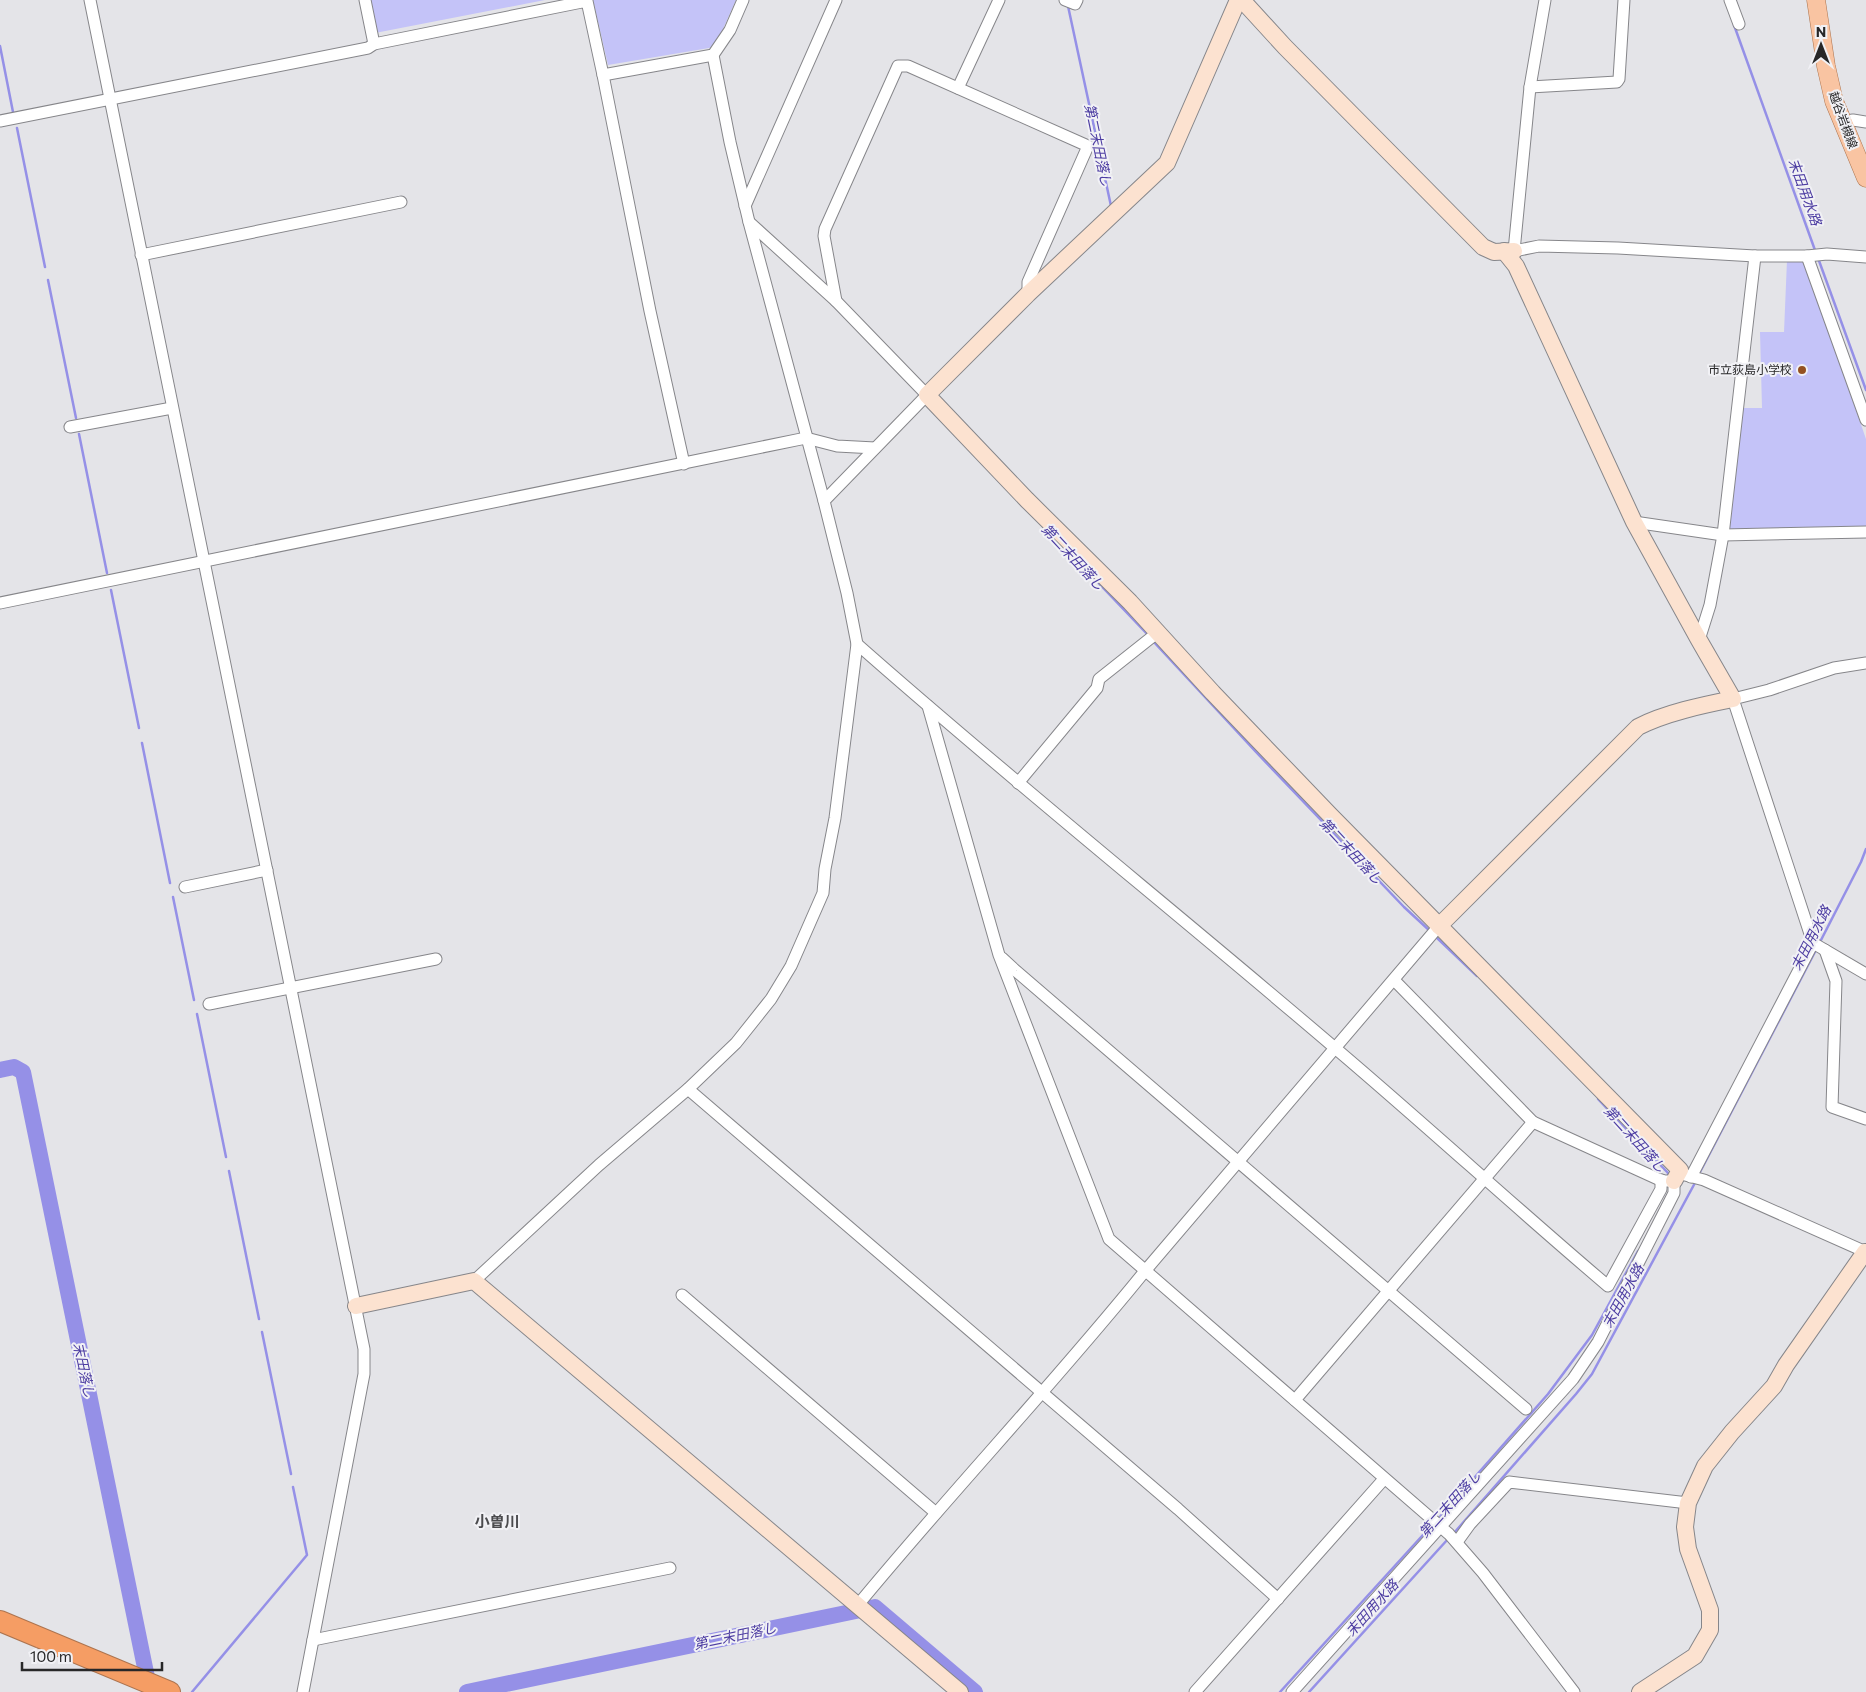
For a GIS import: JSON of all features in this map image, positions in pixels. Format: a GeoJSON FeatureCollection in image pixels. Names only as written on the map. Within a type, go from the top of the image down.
{"type":"FeatureCollection","features":[{"type":"Feature","properties":{"kind":"highway"},"geometry":{"type":"LineString","coordinates":[[0,1621],[170,1692]]}},
{"type":"Feature","properties":{"kind":"highway"},"geometry":{"type":"LineString","coordinates":[[0,1634],[136,1692]]}},
{"type":"Feature","properties":{"kind":"main road","name":"越谷岩槻線"},"geometry":{"type":"LineString","coordinates":[[1816,0],[1826,66],[1834,101],[1866,178]]}},
{"type":"Feature","properties":{"kind":"street"},"geometry":{"type":"LineString","coordinates":[[90,0],[364,1349],[364,1374],[303,1692]]}},
{"type":"Feature","properties":{"kind":"street"},"geometry":{"type":"LineString","coordinates":[[365,0],[374,44]]}},
{"type":"Feature","properties":{"kind":"street"},"geometry":{"type":"LineString","coordinates":[[356,1306],[474,1280],[599,1165],[688,1089],[736,1043],[771,999],[791,966],[823,893],[825,869],[835,818],[857,644],[847,593],[824,501],[745,206],[713,55],[730,30],[743,0]]}},
{"type":"Feature","properties":{"kind":"street"},"geometry":{"type":"LineString","coordinates":[[745,206],[836,0]]}},
{"type":"Feature","properties":{"kind":"street"},"geometry":{"type":"LineString","coordinates":[[958,88],[999,0]]}},
{"type":"Feature","properties":{"kind":"street"},"geometry":{"type":"LineString","coordinates":[[1066,0],[1075,4],[1077,0]]}},
{"type":"Feature","properties":{"kind":"street"},"geometry":{"type":"LineString","coordinates":[[824,501],[1028,294],[1167,163],[1240,0],[1291,54],[1483,247],[1494,252],[1539,246],[1618,248],[1755,256],[1827,254],[1866,257]]}},
{"type":"Feature","properties":{"kind":"street"},"geometry":{"type":"LineString","coordinates":[[1544,0],[1530,87],[1509,251],[1634,522],[1733,699],[1813,943],[1866,974]]}},
{"type":"Feature","properties":{"kind":"street"},"geometry":{"type":"LineString","coordinates":[[1530,87],[1617,82],[1619,79],[1624,0]]}},
{"type":"Feature","properties":{"kind":"street"},"geometry":{"type":"LineString","coordinates":[[1730,0],[1740,24]]}},
{"type":"Feature","properties":{"kind":"street"},"geometry":{"type":"LineString","coordinates":[[0,122],[368,48],[374,44],[586,1],[603,75],[650,311],[684,464]]}},
{"type":"Feature","properties":{"kind":"street"},"geometry":{"type":"LineString","coordinates":[[603,75],[713,55]]}},
{"type":"Feature","properties":{"kind":"street"},"geometry":{"type":"LineString","coordinates":[[836,301],[824,236],[825,229],[898,66],[908,66],[1088,146],[1028,282],[1028,294]]}},
{"type":"Feature","properties":{"kind":"street"},"geometry":{"type":"LineString","coordinates":[[1842,122],[1853,120],[1866,122]]}},
{"type":"Feature","properties":{"kind":"street"},"geometry":{"type":"LineString","coordinates":[[141,255],[401,202]]}},
{"type":"Feature","properties":{"kind":"street"},"geometry":{"type":"LineString","coordinates":[[749,222],[836,301],[1027,500],[1130,602],[1157,633],[1330,815],[1440,926],[1677,1177]]}},
{"type":"Feature","properties":{"kind":"street"},"geometry":{"type":"LineString","coordinates":[[1699,640],[1710,605],[1724,535],[1755,256]]}},
{"type":"Feature","properties":{"kind":"street"},"geometry":{"type":"LineString","coordinates":[[1807,256],[1866,420]]}},
{"type":"Feature","properties":{"kind":"street"},"geometry":{"type":"LineString","coordinates":[[70,427],[172,408]]}},
{"type":"Feature","properties":{"kind":"street"},"geometry":{"type":"LineString","coordinates":[[0,603],[204,563],[806,438],[837,446],[875,448]]}},
{"type":"Feature","properties":{"kind":"street"},"geometry":{"type":"LineString","coordinates":[[1634,522],[1724,535],[1866,532]]}},
{"type":"Feature","properties":{"kind":"street"},"geometry":{"type":"LineString","coordinates":[[1018,783],[1098,688],[1099,678],[1157,633]]}},
{"type":"Feature","properties":{"kind":"street"},"geometry":{"type":"LineString","coordinates":[[857,644],[1018,783],[1336,1048],[1484,1180],[1608,1286],[1661,1189],[1677,1177]]}},
{"type":"Feature","properties":{"kind":"street"},"geometry":{"type":"LineString","coordinates":[[857,1606],[1098,1329],[1145,1271],[1440,926],[1638,728],[1652,721],[1695,708],[1769,690],[1834,668],[1866,663]]}},
{"type":"Feature","properties":{"kind":"street"},"geometry":{"type":"LineString","coordinates":[[928,706],[999,954],[1109,1239],[1457,1542],[1574,1692]]}},
{"type":"Feature","properties":{"kind":"street"},"geometry":{"type":"LineString","coordinates":[[184,887],[267,870]]}},
{"type":"Feature","properties":{"kind":"street"},"geometry":{"type":"LineString","coordinates":[[1292,1692],[1573,1379],[1598,1342],[1674,1193],[1677,1177],[1813,943]]}},
{"type":"Feature","properties":{"kind":"street"},"geometry":{"type":"LineString","coordinates":[[1825,950],[1836,981],[1832,1107],[1866,1119]]}},
{"type":"Feature","properties":{"kind":"street"},"geometry":{"type":"LineString","coordinates":[[999,954],[1016,971],[1526,1409]]}},
{"type":"Feature","properties":{"kind":"street"},"geometry":{"type":"LineString","coordinates":[[209,1004],[436,959]]}},
{"type":"Feature","properties":{"kind":"street"},"geometry":{"type":"LineString","coordinates":[[1394,980],[1532,1122],[1677,1177],[1704,1180],[1866,1252],[1786,1365],[1774,1386],[1732,1432],[1706,1466],[1688,1503],[1685,1527],[1688,1549],[1710,1610],[1710,1630],[1695,1656],[1640,1692]]}},
{"type":"Feature","properties":{"kind":"street"},"geometry":{"type":"LineString","coordinates":[[688,1089],[1178,1510],[1278,1599]]}},
{"type":"Feature","properties":{"kind":"street"},"geometry":{"type":"LineString","coordinates":[[1295,1400],[1532,1122]]}},
{"type":"Feature","properties":{"kind":"street"},"geometry":{"type":"LineString","coordinates":[[474,1280],[960,1692]]}},
{"type":"Feature","properties":{"kind":"street"},"geometry":{"type":"LineString","coordinates":[[682,1295],[936,1513]]}},
{"type":"Feature","properties":{"kind":"street"},"geometry":{"type":"LineString","coordinates":[[1195,1692],[1384,1478]]}},
{"type":"Feature","properties":{"kind":"street"},"geometry":{"type":"LineString","coordinates":[[1457,1542],[1470,1524],[1509,1482],[1688,1503]]}},
{"type":"Feature","properties":{"kind":"street"},"geometry":{"type":"LineString","coordinates":[[313,1640],[670,1568]]}},
{"type":"Feature","properties":{"kind":"shaded area"},"geometry":{"type":"Polygon","coordinates":[[[369,0],[545,0],[375,33],[369,0]]]}},
{"type":"Feature","properties":{"kind":"shaded area"},"geometry":{"type":"Polygon","coordinates":[[[593,0],[736,0],[715,47],[608,65],[593,0]]]}},
{"type":"Feature","properties":{"kind":"shaded area","name":"市立荻島小学校"},"geometry":{"type":"Polygon","coordinates":[[[1787,260],[1804,260],[1866,439],[1866,528],[1729,531],[1743,408],[1762,408],[1760,332],[1784,332],[1787,260]]]}},
{"type":"Feature","properties":{"kind":"waterway","name":"第二末田落し"},"geometry":{"type":"LineString","coordinates":[[1068,6],[1111,206]]}},
{"type":"Feature","properties":{"kind":"waterway","name":"末田用水路"},"geometry":{"type":"LineString","coordinates":[[1734,25],[1816,253]]}},
{"type":"Feature","properties":{"kind":"waterway"},"geometry":{"type":"LineString","coordinates":[[0,46],[13,112]]}},
{"type":"Feature","properties":{"kind":"waterway"},"geometry":{"type":"LineString","coordinates":[[17,128],[45,267]]}},
{"type":"Feature","properties":{"kind":"waterway","name":"末田用水路"},"geometry":{"type":"LineString","coordinates":[[1818,258],[1866,390]]}},
{"type":"Feature","properties":{"kind":"waterway"},"geometry":{"type":"LineString","coordinates":[[48,280],[76,418]]}},
{"type":"Feature","properties":{"kind":"waterway"},"geometry":{"type":"LineString","coordinates":[[79,434],[107,573]]}},
{"type":"Feature","properties":{"kind":"waterway","name":"第二末田落し"},"geometry":{"type":"LineString","coordinates":[[1087,571],[1149,636]]}},
{"type":"Feature","properties":{"kind":"waterway"},"geometry":{"type":"LineString","coordinates":[[111,590],[139,728]]}},
{"type":"Feature","properties":{"kind":"waterway","name":"第二末田落し"},"geometry":{"type":"LineString","coordinates":[[1152,640],[1404,907],[1430,931]]}},
{"type":"Feature","properties":{"kind":"waterway"},"geometry":{"type":"LineString","coordinates":[[142,743],[170,883]]}},
{"type":"Feature","properties":{"kind":"waterway","name":"末田用水路"},"geometry":{"type":"LineString","coordinates":[[1819,944],[1866,849]]}},
{"type":"Feature","properties":{"kind":"waterway"},"geometry":{"type":"LineString","coordinates":[[173,897],[194,1000]]}},
{"type":"Feature","properties":{"kind":"waterway","name":"第二末田落し"},"geometry":{"type":"LineString","coordinates":[[1435,936],[1477,976]]}},
{"type":"Feature","properties":{"kind":"waterway","name":"末田用水路"},"geometry":{"type":"LineString","coordinates":[[1699,1174],[1817,948]]}},
{"type":"Feature","properties":{"kind":"waterway"},"geometry":{"type":"LineString","coordinates":[[197,1014],[226,1157]]}},
{"type":"Feature","properties":{"kind":"waterway","name":"末田落し"},"geometry":{"type":"LineString","coordinates":[[0,1070],[14,1067],[23,1072],[150,1692]]}},
{"type":"Feature","properties":{"kind":"waterway","name":"第二末田落し"},"geometry":{"type":"LineString","coordinates":[[1598,1099],[1668,1173],[1668,1178]]}},
{"type":"Feature","properties":{"kind":"waterway"},"geometry":{"type":"LineString","coordinates":[[229,1171],[259,1319]]}},
{"type":"Feature","properties":{"kind":"waterway","name":"末田用水路"},"geometry":{"type":"LineString","coordinates":[[1454,1533],[1592,1374],[1696,1181]]}},
{"type":"Feature","properties":{"kind":"waterway","name":"第二末田落し"},"geometry":{"type":"LineString","coordinates":[[1438,1519],[1548,1394],[1592,1335],[1638,1251]]}},
{"type":"Feature","properties":{"kind":"waterway"},"geometry":{"type":"LineString","coordinates":[[262,1332],[291,1474]]}},
{"type":"Feature","properties":{"kind":"waterway"},"geometry":{"type":"LineString","coordinates":[[192,1692],[307,1555],[293,1487]]}},
{"type":"Feature","properties":{"kind":"waterway","name":"第二末田落し"},"geometry":{"type":"LineString","coordinates":[[1280,1692],[1432,1525]]}},
{"type":"Feature","properties":{"kind":"waterway","name":"末田用水路"},"geometry":{"type":"LineString","coordinates":[[1309,1692],[1448,1539]]}},
{"type":"Feature","properties":{"kind":"waterway","name":"第二末田落し"},"geometry":{"type":"LineString","coordinates":[[467,1692],[875,1607],[975,1692]]}},
{"type":"Feature","properties":{"kind":"place","name":"市立荻島小学校"},"geometry":{"type":"Point","coordinates":[1802,370]}},
{"type":"Feature","properties":{"kind":"district","name":"小曽川"},"geometry":{"type":"Point","coordinates":[497,1522]}}]}
